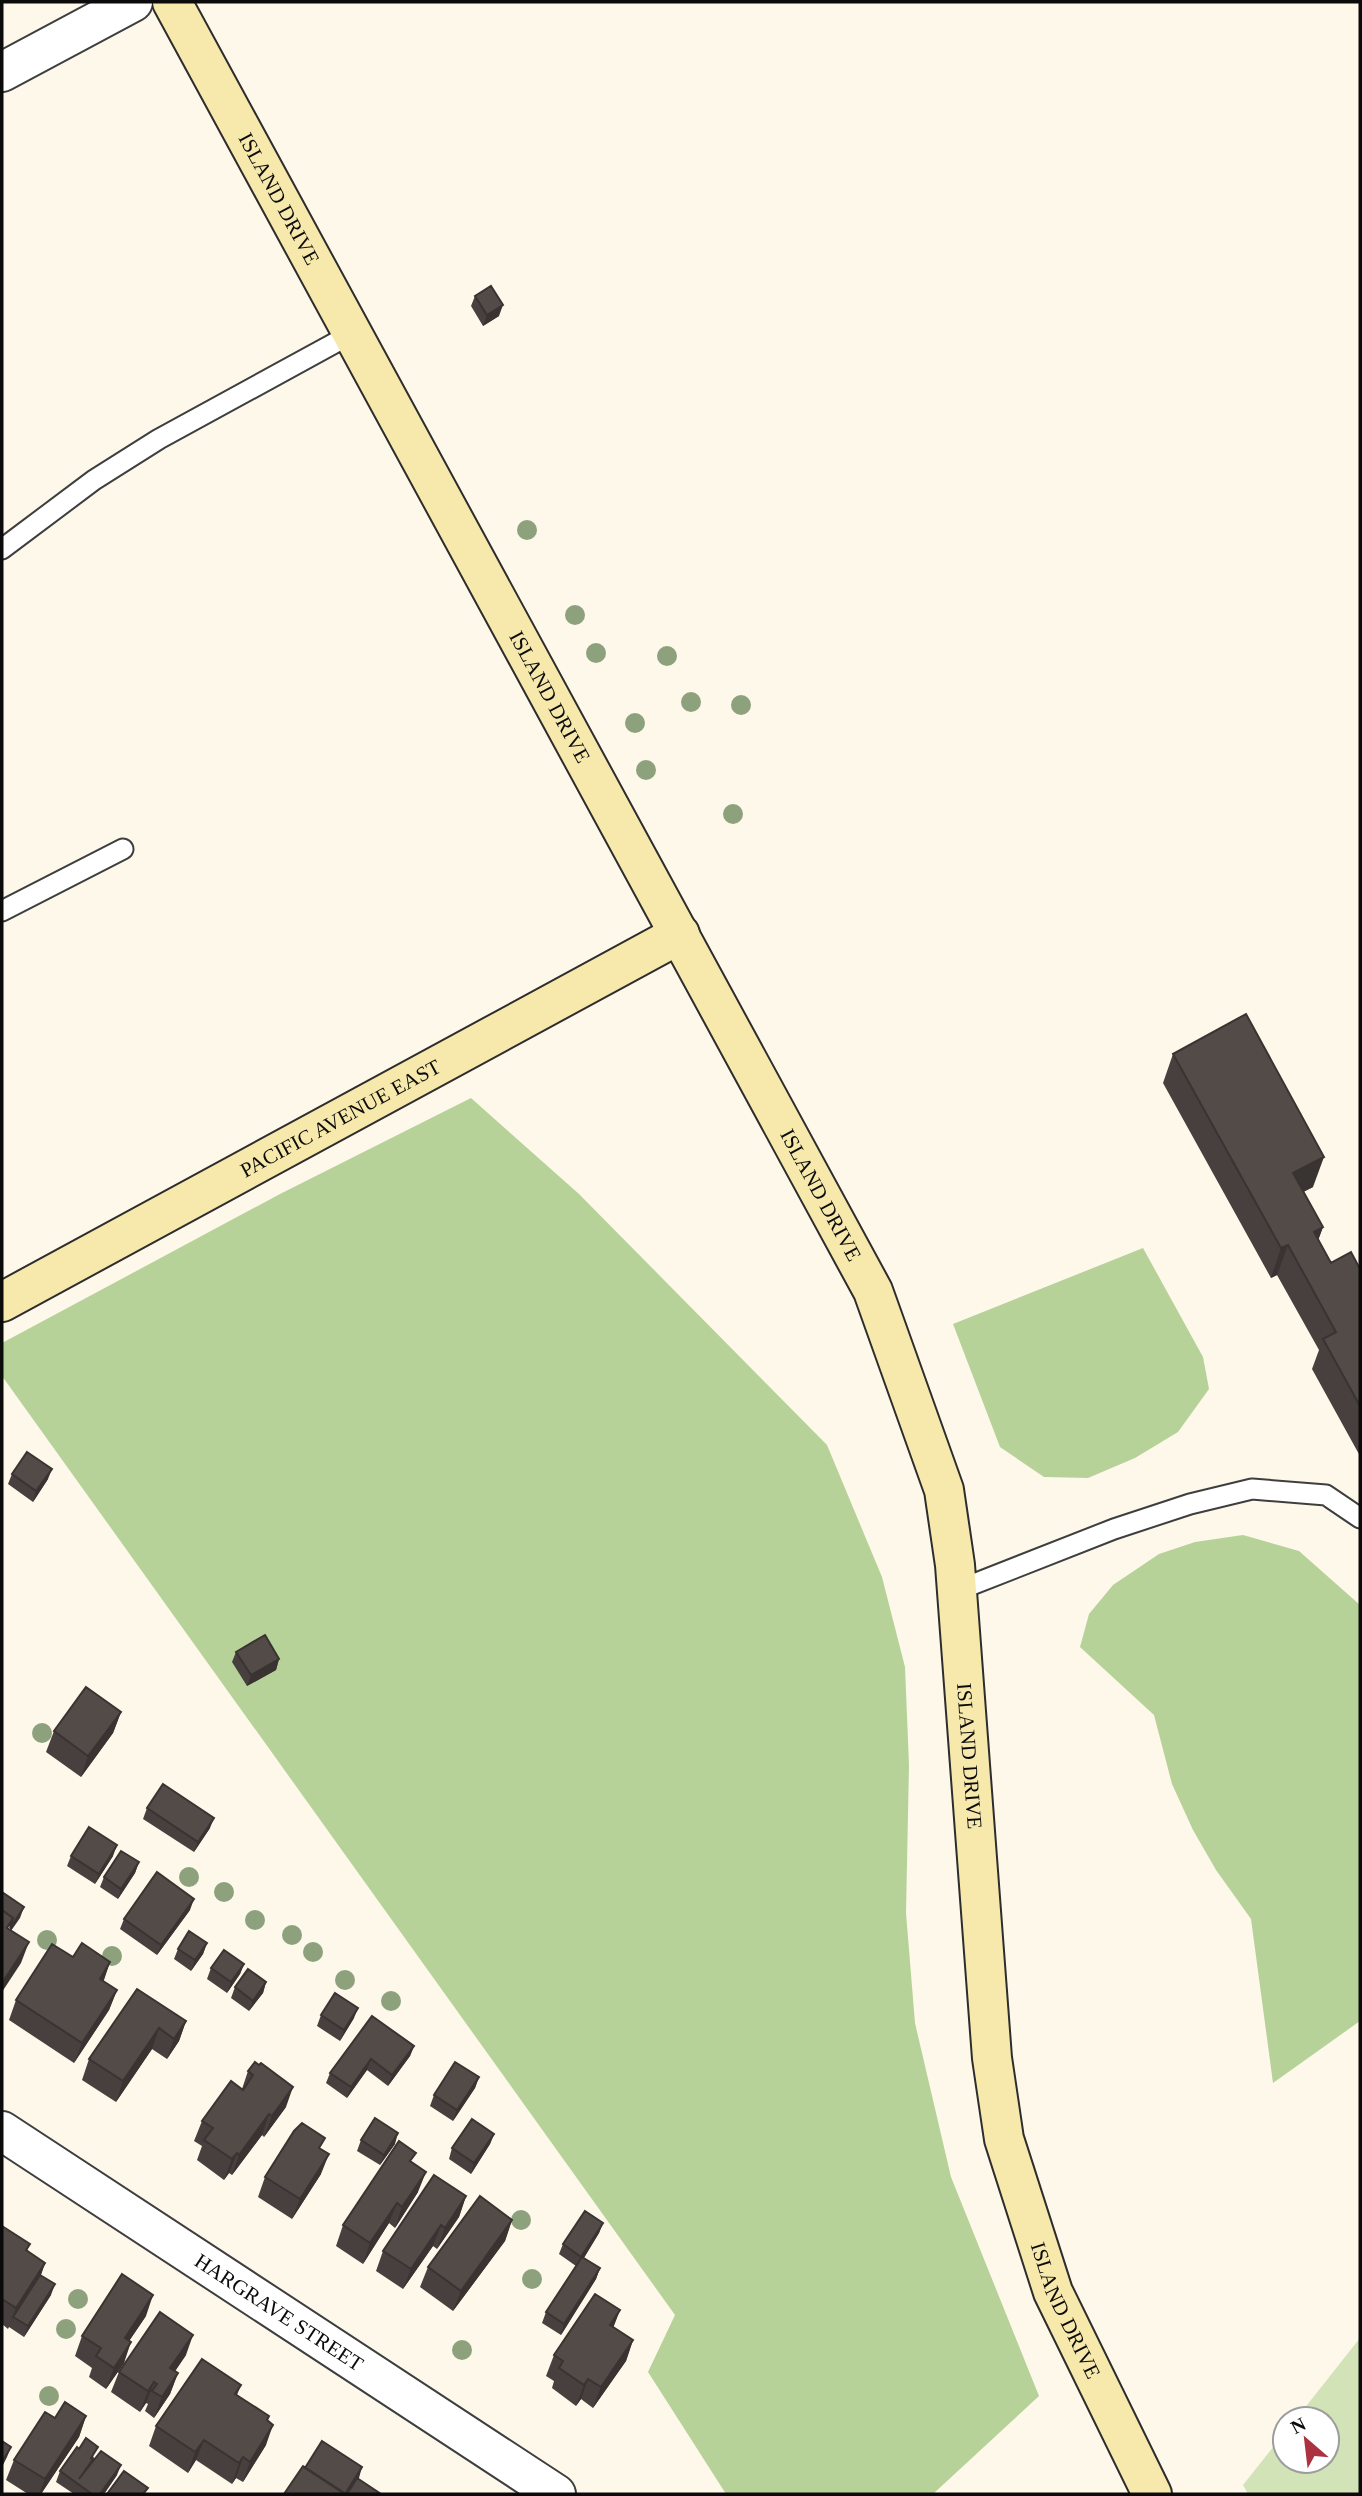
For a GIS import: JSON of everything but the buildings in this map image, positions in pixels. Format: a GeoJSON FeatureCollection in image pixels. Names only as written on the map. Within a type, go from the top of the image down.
{"type":"FeatureCollection","features":[{"type":"Feature","properties":{"kind":"street"},"geometry":{"type":"LineString","coordinates":[[2,72],[132,2]]}},
{"type":"Feature","properties":{"kind":"street","name":"ISLAND DRIVE"},"geometry":{"type":"LineString","coordinates":[[172,2],[873,1291],[944,1490],[956,1591],[992,2058],[1004,2139],[1053,2292],[1152,2494]]}},
{"type":"Feature","properties":{"kind":"street","name":"PACIFIC AVENUE EAST"},"geometry":{"type":"LineString","coordinates":[[2,1302],[680,934]]}},
{"type":"Feature","properties":{"kind":"street","name":"HARGRAVE STREET"},"geometry":{"type":"LineString","coordinates":[[2,2131],[555,2494]]}},
{"type":"Feature","properties":{"kind":"lane"},"geometry":{"type":"LineString","coordinates":[[2,549],[94,480],[159,439],[353,333]]}},
{"type":"Feature","properties":{"kind":"lane"},"geometry":{"type":"LineString","coordinates":[[2,911],[122,849]]}},
{"type":"Feature","properties":{"kind":"lane"},"geometry":{"type":"LineString","coordinates":[[956,1591],[1114,1529],[1190,1504],[1252,1489],[1326,1495],[1360,1518]]}},
{"type":"Feature","properties":{"kind":"green space"},"geometry":{"type":"Polygon","coordinates":[[[471,1098],[579,1194],[827,1445],[882,1577],[905,1667],[909,1765],[906,1913],[915,2023],[951,2177],[1039,2396],[933,2494],[726,2494],[648,2372],[675,2315],[2,1376],[2,1343],[280,1194],[471,1098]]]}},
{"type":"Feature","properties":{"kind":"green space"},"geometry":{"type":"Polygon","coordinates":[[[1143,1248],[1203,1357],[1209,1389],[1178,1432],[1135,1458],[1088,1478],[1044,1477],[1000,1447],[953,1324],[1143,1248]]]}},
{"type":"Feature","properties":{"kind":"green space"},"geometry":{"type":"Polygon","coordinates":[[[1243,1535],[1299,1551],[1360,1605],[1360,2021],[1273,2083],[1251,1919],[1216,1870],[1193,1830],[1172,1784],[1154,1715],[1080,1647],[1089,1614],[1113,1585],[1159,1554],[1195,1542],[1243,1535]]]}},
{"type":"Feature","properties":{"kind":"green space"},"geometry":{"type":"Polygon","coordinates":[[[1360,2338],[1360,2494],[1248,2494],[1243,2485],[1271,2450],[1271,2475],[1341,2475],[1341,2405],[1307,2405],[1360,2338]]]}}]}
